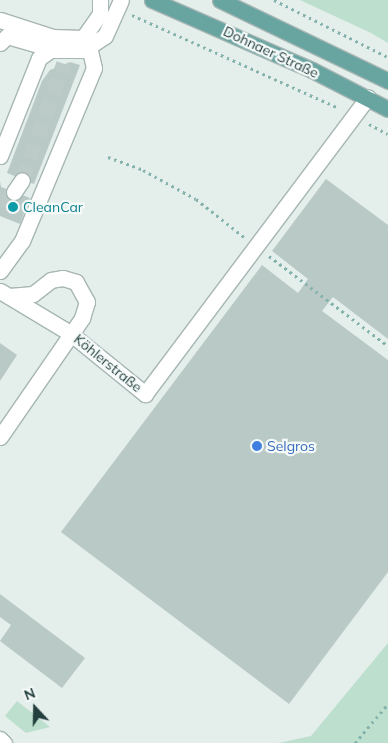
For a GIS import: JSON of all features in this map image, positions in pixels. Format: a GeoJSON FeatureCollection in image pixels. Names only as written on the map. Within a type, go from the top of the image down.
{"type":"FeatureCollection","features":[{"type":"Feature","properties":{"kind":"main road","name":"Dohnaer Straße"},"geometry":{"type":"LineString","coordinates":[[152,0],[368,97],[388,109]]}},
{"type":"Feature","properties":{"kind":"main road","name":"Dohnaer Straße"},"geometry":{"type":"LineString","coordinates":[[220,0],[388,81]]}},
{"type":"Feature","properties":{"kind":"street"},"geometry":{"type":"LineString","coordinates":[[0,20],[53,37],[83,38],[100,14],[100,0]]}},
{"type":"Feature","properties":{"kind":"street"},"geometry":{"type":"LineString","coordinates":[[0,43],[7,36],[52,49],[66,57],[89,47],[105,36],[119,4]]}},
{"type":"Feature","properties":{"kind":"street"},"geometry":{"type":"LineString","coordinates":[[0,271],[22,241],[94,68],[89,47]]}},
{"type":"Feature","properties":{"kind":"street"},"geometry":{"type":"LineString","coordinates":[[0,156],[39,58],[52,49]]}},
{"type":"Feature","properties":{"kind":"street"},"geometry":{"type":"LineString","coordinates":[[356,117],[368,97]]}},
{"type":"Feature","properties":{"kind":"street","name":"Köhlerstraße"},"geometry":{"type":"LineString","coordinates":[[4,294],[70,333],[146,394],[356,117]]}},
{"type":"Feature","properties":{"kind":"street","name":"Köhlerstraße"},"geometry":{"type":"LineString","coordinates":[[4,294],[33,294],[51,280],[76,282],[87,302],[70,333]]}},
{"type":"Feature","properties":{"kind":"street"},"geometry":{"type":"LineString","coordinates":[[0,436],[70,333]]}},
{"type":"Feature","properties":{"kind":"street"},"geometry":{"type":"LineString","coordinates":[[0,739],[4,743]]}},
{"type":"Feature","properties":{"kind":"path"},"geometry":{"type":"LineString","coordinates":[[274,0],[388,56]]}},
{"type":"Feature","properties":{"kind":"path"},"geometry":{"type":"LineString","coordinates":[[119,4],[388,134]]}},
{"type":"Feature","properties":{"kind":"path"},"geometry":{"type":"LineString","coordinates":[[356,743],[388,704]]}},
{"type":"Feature","properties":{"kind":"green space"},"geometry":{"type":"Polygon","coordinates":[[[300,0],[388,0],[388,43],[371,33],[300,0]]]}},
{"type":"Feature","properties":{"kind":"green space"},"geometry":{"type":"Polygon","coordinates":[[[388,643],[388,743],[279,743],[311,736],[388,643]]]}},
{"type":"Feature","properties":{"kind":"green space"},"geometry":{"type":"Polygon","coordinates":[[[17,701],[50,727],[26,733],[5,716],[17,701]]]}},
{"type":"Feature","properties":{"kind":"building"},"geometry":{"type":"Polygon","coordinates":[[[70,62],[80,65],[34,184],[7,173],[42,81],[50,70],[70,62]]]}},
{"type":"Feature","properties":{"kind":"building","name":"Selgros"},"geometry":{"type":"Polygon","coordinates":[[[326,179],[388,225],[388,339],[333,297],[322,311],[388,360],[388,572],[289,704],[61,532],[262,265],[298,293],[308,279],[272,251],[326,179]]]}},
{"type":"Feature","properties":{"kind":"building","name":"CleanCar"},"geometry":{"type":"Polygon","coordinates":[[[0,181],[1,187],[30,198],[20,224],[0,216],[0,181]]]}},
{"type":"Feature","properties":{"kind":"building"},"geometry":{"type":"Polygon","coordinates":[[[0,343],[17,355],[0,381],[0,343]]]}},
{"type":"Feature","properties":{"kind":"building"},"geometry":{"type":"Polygon","coordinates":[[[0,594],[85,658],[62,688],[0,641],[11,625],[0,617],[0,594]]]}},
{"type":"Feature","properties":{"kind":"tunnel"},"geometry":{"type":"LineString","coordinates":[[22,180],[64,63]]}},
{"type":"Feature","properties":{"kind":"tunnel"},"geometry":{"type":"LineString","coordinates":[[0,206],[14,192]]}},
{"type":"Feature","properties":{"kind":"place","name":"CleanCar"},"geometry":{"type":"Point","coordinates":[13,207]}},
{"type":"Feature","properties":{"kind":"place","name":"Selgros"},"geometry":{"type":"Point","coordinates":[257,446]}}]}
